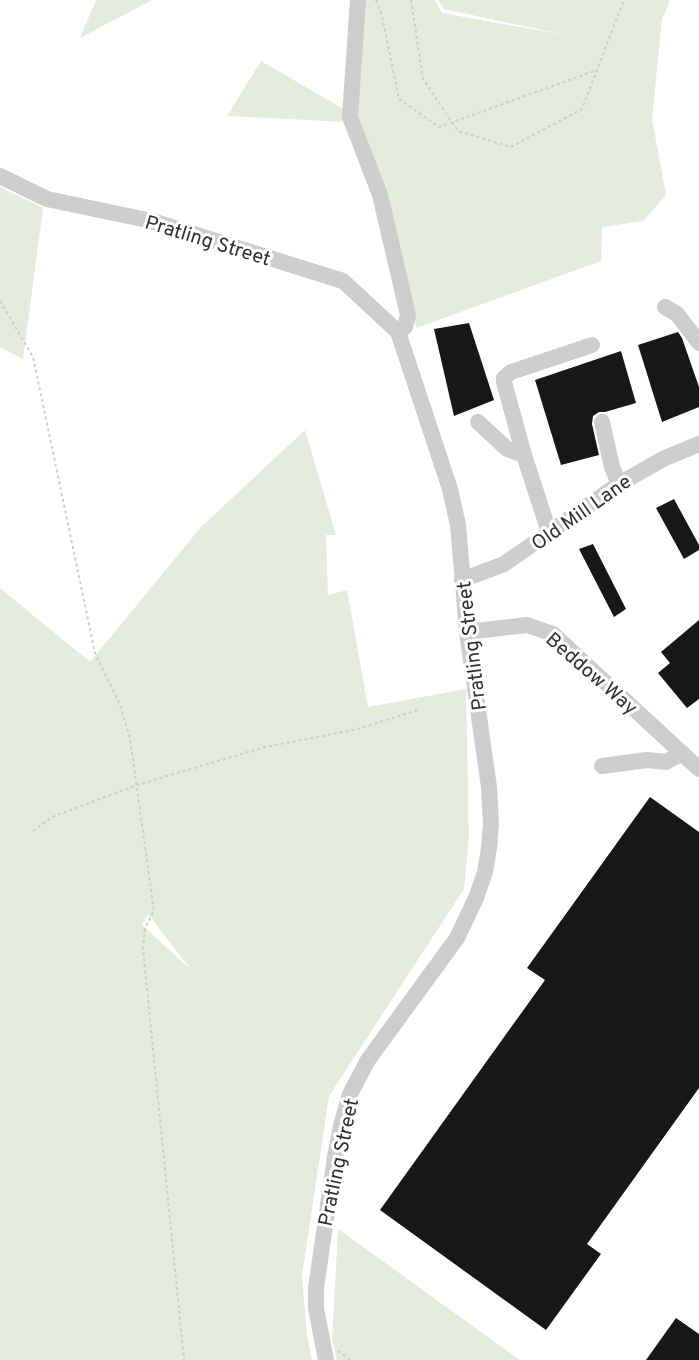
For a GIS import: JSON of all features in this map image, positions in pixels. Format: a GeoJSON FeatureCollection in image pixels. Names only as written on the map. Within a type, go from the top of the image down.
{"type":"FeatureCollection","features":[{"type":"Feature","properties":{"kind":"street"},"geometry":{"type":"LineString","coordinates":[[358,0],[350,117],[380,195],[408,315],[405,327],[398,332]]}},
{"type":"Feature","properties":{"kind":"street","name":"Pratling Street"},"geometry":{"type":"LineString","coordinates":[[0,176],[46,199],[152,221],[343,281],[398,332],[450,489],[458,525],[467,632],[491,806],[489,848],[485,873],[457,938],[368,1060],[350,1094],[335,1157],[316,1278],[316,1308],[326,1360]]}},
{"type":"Feature","properties":{"kind":"street"},"geometry":{"type":"LineString","coordinates":[[665,307],[677,314],[699,343]]}},
{"type":"Feature","properties":{"kind":"street"},"geometry":{"type":"LineString","coordinates":[[549,532],[524,455],[504,378],[511,372],[592,345]]}},
{"type":"Feature","properties":{"kind":"street"},"geometry":{"type":"LineString","coordinates":[[478,422],[507,449],[524,455]]}},
{"type":"Feature","properties":{"kind":"street"},"geometry":{"type":"LineString","coordinates":[[602,422],[612,467],[619,484]]}},
{"type":"Feature","properties":{"kind":"street","name":"Old Mill Lane"},"geometry":{"type":"LineString","coordinates":[[462,580],[504,564],[619,484],[663,459],[699,444]]}},
{"type":"Feature","properties":{"kind":"street","name":"Beddow Way"},"geometry":{"type":"LineString","coordinates":[[467,632],[527,625],[553,634],[699,769]]}},
{"type":"Feature","properties":{"kind":"street"},"geometry":{"type":"LineString","coordinates":[[602,766],[646,760],[666,762],[682,753]]}},
{"type":"Feature","properties":{"kind":"path"},"geometry":{"type":"LineString","coordinates":[[376,0],[382,16],[399,99],[439,127],[597,70]]}},
{"type":"Feature","properties":{"kind":"path"},"geometry":{"type":"LineString","coordinates":[[411,0],[423,79],[458,131],[511,147],[582,109],[624,0]]}},
{"type":"Feature","properties":{"kind":"path"},"geometry":{"type":"LineString","coordinates":[[0,301],[33,357],[95,653],[120,705],[130,738],[154,911],[145,928],[143,948],[184,1360]]}},
{"type":"Feature","properties":{"kind":"path"},"geometry":{"type":"LineString","coordinates":[[33,831],[52,817],[137,785],[265,747],[358,729],[418,710]]}},
{"type":"Feature","properties":{"kind":"shaded area"},"geometry":{"type":"Polygon","coordinates":[[[96,0],[152,0],[80,38],[96,0]]]}},
{"type":"Feature","properties":{"kind":"shaded area"},"geometry":{"type":"Polygon","coordinates":[[[362,0],[435,0],[442,13],[565,35],[444,9],[438,0],[670,0],[662,20],[652,119],[666,195],[643,221],[602,227],[601,261],[416,328],[381,186],[345,122],[227,116],[261,61],[342,108],[362,0]]]}},
{"type":"Feature","properties":{"kind":"shaded area"},"geometry":{"type":"Polygon","coordinates":[[[0,187],[43,208],[23,359],[0,347],[0,187]]]}},
{"type":"Feature","properties":{"kind":"shaded area"},"geometry":{"type":"Polygon","coordinates":[[[305,430],[336,535],[326,535],[328,595],[347,590],[368,707],[466,689],[469,838],[464,889],[329,1096],[302,1276],[307,1335],[312,1360],[0,1360],[0,588],[90,662],[201,527],[305,430]],[[148,914],[142,925],[189,967],[148,914]]]}},
{"type":"Feature","properties":{"kind":"shaded area"},"geometry":{"type":"Polygon","coordinates":[[[338,1229],[520,1360],[337,1360],[332,1340],[338,1229]]]}},
{"type":"Feature","properties":{"kind":"building"},"geometry":{"type":"Polygon","coordinates":[[[469,323],[494,400],[454,416],[434,329],[469,323]]]}},
{"type":"Feature","properties":{"kind":"building"},"geometry":{"type":"Polygon","coordinates":[[[678,332],[699,387],[699,407],[662,422],[638,345],[678,332]]]}},
{"type":"Feature","properties":{"kind":"building"},"geometry":{"type":"Polygon","coordinates":[[[621,351],[636,403],[599,412],[593,416],[592,424],[599,455],[561,465],[535,380],[621,351]]]}},
{"type":"Feature","properties":{"kind":"building"},"geometry":{"type":"Polygon","coordinates":[[[674,499],[699,545],[699,550],[684,559],[656,508],[674,499]]]}},
{"type":"Feature","properties":{"kind":"building"},"geometry":{"type":"Polygon","coordinates":[[[593,544],[626,609],[614,617],[579,549],[593,544]]]}},
{"type":"Feature","properties":{"kind":"building"},"geometry":{"type":"Polygon","coordinates":[[[699,620],[699,699],[687,708],[658,673],[670,663],[661,652],[699,620]]]}},
{"type":"Feature","properties":{"kind":"building"},"geometry":{"type":"Polygon","coordinates":[[[650,797],[699,832],[699,1088],[587,1244],[601,1254],[546,1330],[380,1210],[545,980],[527,968],[650,797]]]}},
{"type":"Feature","properties":{"kind":"building"},"geometry":{"type":"Polygon","coordinates":[[[676,1318],[699,1334],[699,1360],[646,1360],[676,1318]]]}}]}
